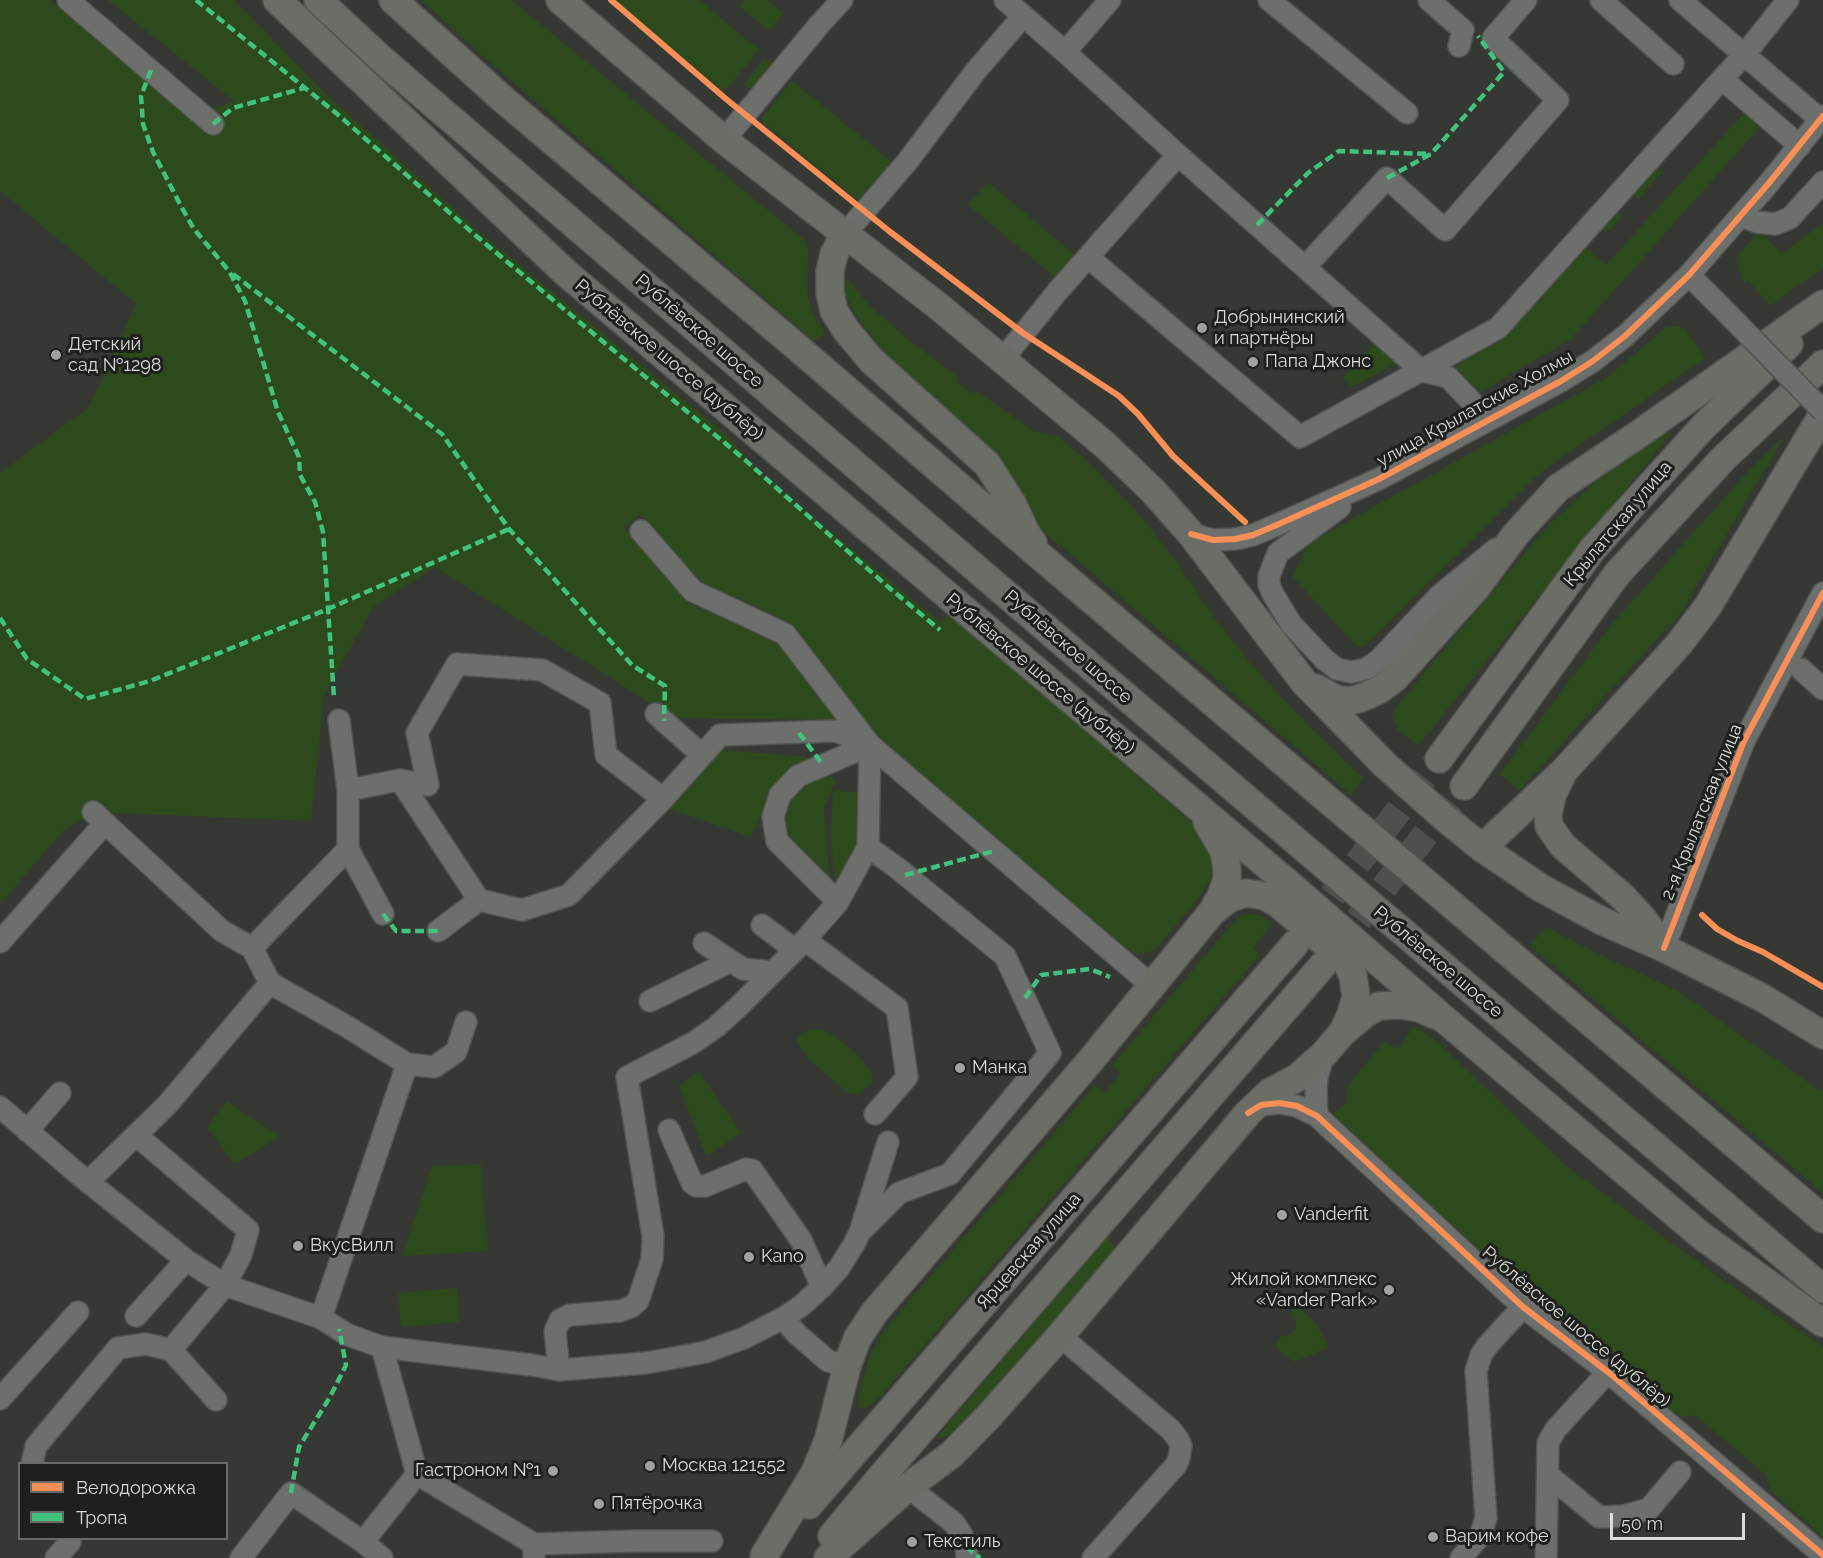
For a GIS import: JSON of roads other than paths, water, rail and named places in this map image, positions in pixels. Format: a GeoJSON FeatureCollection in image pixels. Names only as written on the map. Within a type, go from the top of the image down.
{"type":"FeatureCollection","features":[{"type":"Feature","properties":{"kind":"main road","name":"Рублёвское шоссе (дублёр)"},"geometry":{"type":"LineString","coordinates":[[277,0],[566,273],[1703,1237],[1823,1323]]}},
{"type":"Feature","properties":{"kind":"main road","name":"Рублёвское шоссе"},"geometry":{"type":"LineString","coordinates":[[318,0],[378,56],[1823,1289]]}},
{"type":"Feature","properties":{"kind":"main road"},"geometry":{"type":"LineString","coordinates":[[393,0],[505,101],[1823,1219]]}},
{"type":"Feature","properties":{"kind":"main road"},"geometry":{"type":"LineString","coordinates":[[571,3],[724,140],[1003,359],[1106,445],[1153,491],[1191,534],[1304,682],[1386,765],[1482,848],[1551,893],[1602,921],[1664,948],[1761,997],[1823,1035]]}},
{"type":"Feature","properties":{"kind":"main road"},"geometry":{"type":"LineString","coordinates":[[481,144],[566,273]]}},
{"type":"Feature","properties":{"kind":"main road"},"geometry":{"type":"LineString","coordinates":[[844,235],[834,254],[830,271],[830,292],[834,311],[846,330],[871,360],[987,464],[1012,503],[1026,533],[1047,562]]}},
{"type":"Feature","properties":{"kind":"main road"},"geometry":{"type":"LineString","coordinates":[[1304,682],[1336,699],[1350,701],[1361,699],[1395,678],[1468,596],[1516,534],[1558,488],[1823,304]]}},
{"type":"Feature","properties":{"kind":"main road","name":"Крылатская улица"},"geometry":{"type":"LineString","coordinates":[[1439,759],[1592,550],[1703,427],[1823,311]]}},
{"type":"Feature","properties":{"kind":"main road","name":"Крылатская улица"},"geometry":{"type":"LineString","coordinates":[[1464,786],[1617,574],[1722,460],[1823,364]]}},
{"type":"Feature","properties":{"kind":"main road"},"geometry":{"type":"LineString","coordinates":[[1482,848],[1564,771],[1680,643],[1708,606],[1823,412]]}},
{"type":"Feature","properties":{"kind":"main road"},"geometry":{"type":"LineString","coordinates":[[1564,771],[1552,795],[1548,814],[1549,826],[1563,846],[1623,897],[1643,919],[1664,948]]}},
{"type":"Feature","properties":{"kind":"main road"},"geometry":{"type":"LineString","coordinates":[[764,1557],[814,1474],[828,1441],[847,1366],[857,1339],[874,1313],[1090,1060],[1212,912],[1227,879],[1227,868],[1224,851],[1217,837],[1196,806]]}},
{"type":"Feature","properties":{"kind":"main road"},"geometry":{"type":"LineString","coordinates":[[1212,912],[1228,899],[1236,896],[1246,894],[1265,896],[1277,903],[1346,961],[1353,976],[1356,998],[1352,1014],[1342,1033]]}},
{"type":"Feature","properties":{"kind":"main road","name":"Ярцевская улица"},"geometry":{"type":"LineString","coordinates":[[764,1557],[1295,944]]}},
{"type":"Feature","properties":{"kind":"main road","name":"Ярцевская улица"},"geometry":{"type":"LineString","coordinates":[[814,1558],[1323,965]]}},
{"type":"Feature","properties":{"kind":"main road"},"geometry":{"type":"LineString","coordinates":[[828,1558],[908,1487],[952,1454],[989,1416],[1060,1336],[1248,1113],[1270,1092],[1297,1078],[1324,1054],[1342,1033],[1378,1006],[1400,1005],[1419,1008],[1444,1019]]}},
{"type":"Feature","properties":{"kind":"street"},"geometry":{"type":"LineString","coordinates":[[68,0],[213,124]]}},
{"type":"Feature","properties":{"kind":"street"},"geometry":{"type":"LineString","coordinates":[[724,140],[842,0]]}},
{"type":"Feature","properties":{"kind":"street"},"geometry":{"type":"LineString","coordinates":[[1005,0],[1422,371],[1448,377],[1471,401],[1485,422]]}},
{"type":"Feature","properties":{"kind":"street"},"geometry":{"type":"LineString","coordinates":[[1065,52],[1110,0]]}},
{"type":"Feature","properties":{"kind":"street"},"geometry":{"type":"LineString","coordinates":[[1269,0],[1407,113]]}},
{"type":"Feature","properties":{"kind":"street"},"geometry":{"type":"LineString","coordinates":[[1429,0],[1463,30],[1460,46]]}},
{"type":"Feature","properties":{"kind":"street"},"geometry":{"type":"LineString","coordinates":[[1305,267],[1387,178],[1445,230],[1558,100],[1493,38],[1526,0]]}},
{"type":"Feature","properties":{"kind":"street"},"geometry":{"type":"LineString","coordinates":[[1601,0],[1673,64]]}},
{"type":"Feature","properties":{"kind":"street"},"geometry":{"type":"LineString","coordinates":[[1680,0],[1822,118]]}},
{"type":"Feature","properties":{"kind":"street"},"geometry":{"type":"LineString","coordinates":[[1089,258],[1300,437],[1497,328],[1744,55],[1788,0]]}},
{"type":"Feature","properties":{"kind":"street"},"geometry":{"type":"LineString","coordinates":[[844,235],[907,162],[975,72],[1023,15]]}},
{"type":"Feature","properties":{"kind":"street"},"geometry":{"type":"LineString","coordinates":[[1722,79],[1800,146]]}},
{"type":"Feature","properties":{"kind":"street","name":"улица Крылатские Холмы"},"geometry":{"type":"LineString","coordinates":[[1191,534],[1213,540],[1253,535],[1379,479],[1561,381],[1593,361],[1625,336],[1689,275],[1822,118]]}},
{"type":"Feature","properties":{"kind":"street"},"geometry":{"type":"LineString","coordinates":[[1003,359],[1043,309],[1178,155]]}},
{"type":"Feature","properties":{"kind":"street"},"geometry":{"type":"LineString","coordinates":[[1741,216],[1757,222],[1776,224],[1790,218],[1823,182]]}},
{"type":"Feature","properties":{"kind":"street"},"geometry":{"type":"LineString","coordinates":[[1689,275],[1823,412]]}},
{"type":"Feature","properties":{"kind":"street"},"geometry":{"type":"LineString","coordinates":[[1379,479],[1278,553],[1269,576],[1269,585],[1291,624],[1336,669],[1352,672],[1366,669],[1379,660],[1440,594],[1516,534]]}},
{"type":"Feature","properties":{"kind":"street"},"geometry":{"type":"LineString","coordinates":[[641,531],[693,591],[785,634],[870,745],[1151,985]]}},
{"type":"Feature","properties":{"kind":"street","name":"2-я Крылатская улица"},"geometry":{"type":"LineString","coordinates":[[1664,948],[1744,741],[1823,593]]}},
{"type":"Feature","properties":{"kind":"street"},"geometry":{"type":"LineString","coordinates":[[348,789],[400,780],[429,785],[417,733],[457,664],[542,670],[600,703],[606,755],[663,799]]}},
{"type":"Feature","properties":{"kind":"street"},"geometry":{"type":"LineString","coordinates":[[1801,669],[1823,688]]}},
{"type":"Feature","properties":{"kind":"street"},"geometry":{"type":"LineString","coordinates":[[656,714],[702,754]]}},
{"type":"Feature","properties":{"kind":"street"},"geometry":{"type":"LineString","coordinates":[[339,720],[348,789],[348,849],[383,914]]}},
{"type":"Feature","properties":{"kind":"street"},"geometry":{"type":"LineString","coordinates":[[400,780],[479,900],[522,910],[569,895],[663,799],[720,735],[836,731],[870,745]]}},
{"type":"Feature","properties":{"kind":"street"},"geometry":{"type":"LineString","coordinates":[[559,1370],[555,1331],[560,1320],[570,1316],[620,1311],[631,1307],[638,1301],[652,1259],[652,1236],[627,1077],[705,1035],[738,1007],[800,945],[838,902],[868,847],[870,745]]}},
{"type":"Feature","properties":{"kind":"street"},"geometry":{"type":"LineString","coordinates":[[838,902],[777,841],[773,817],[780,795],[798,776],[870,745]]}},
{"type":"Feature","properties":{"kind":"street"},"geometry":{"type":"LineString","coordinates":[[0,942],[99,817],[222,931],[252,948],[270,983],[407,1064],[434,1067],[456,1052],[466,1022]]}},
{"type":"Feature","properties":{"kind":"street"},"geometry":{"type":"LineString","coordinates":[[0,1107],[88,1182],[186,1260],[225,1285],[321,1318],[348,1335],[382,1347],[559,1370],[646,1363],[706,1352],[744,1338],[801,1306],[822,1287],[845,1247],[899,1193],[950,1174],[1050,1053],[1005,957],[896,867],[868,847]]}},
{"type":"Feature","properties":{"kind":"street"},"geometry":{"type":"LineString","coordinates":[[252,948],[348,849]]}},
{"type":"Feature","properties":{"kind":"street"},"geometry":{"type":"LineString","coordinates":[[438,931],[479,900]]}},
{"type":"Feature","properties":{"kind":"street"},"geometry":{"type":"LineString","coordinates":[[762,925],[800,945],[897,1008],[907,1077],[875,1114]]}},
{"type":"Feature","properties":{"kind":"street"},"geometry":{"type":"LineString","coordinates":[[704,943],[743,969],[773,972]]}},
{"type":"Feature","properties":{"kind":"street"},"geometry":{"type":"LineString","coordinates":[[650,1001],[731,961]]}},
{"type":"Feature","properties":{"kind":"street"},"geometry":{"type":"LineString","coordinates":[[88,1182],[167,1105],[270,983]]}},
{"type":"Feature","properties":{"kind":"street"},"geometry":{"type":"LineString","coordinates":[[1317,1116],[1317,1077],[1324,1054]]}},
{"type":"Feature","properties":{"kind":"street"},"geometry":{"type":"LineString","coordinates":[[321,1318],[407,1064]]}},
{"type":"Feature","properties":{"kind":"street"},"geometry":{"type":"LineString","coordinates":[[27,1131],[60,1093]]}},
{"type":"Feature","properties":{"kind":"street","name":"Рублёвское шоссе (дублёр)"},"geometry":{"type":"LineString","coordinates":[[1248,1113],[1261,1105],[1279,1103],[1297,1106],[1317,1116],[1523,1307],[1608,1372],[1823,1555]]}},
{"type":"Feature","properties":{"kind":"street"},"geometry":{"type":"LineString","coordinates":[[669,1130],[692,1183],[696,1186],[705,1186],[743,1170],[752,1170],[805,1245],[822,1287]]}},
{"type":"Feature","properties":{"kind":"street"},"geometry":{"type":"LineString","coordinates":[[136,1135],[248,1230],[241,1256],[225,1285],[171,1350]]}},
{"type":"Feature","properties":{"kind":"street"},"geometry":{"type":"LineString","coordinates":[[860,1232],[888,1142]]}},
{"type":"Feature","properties":{"kind":"street"},"geometry":{"type":"LineString","coordinates":[[136,1316],[186,1260]]}},
{"type":"Feature","properties":{"kind":"street"},"geometry":{"type":"LineString","coordinates":[[1461,1558],[1480,1536],[1486,1518],[1476,1371],[1481,1355],[1487,1346],[1523,1307]]}},
{"type":"Feature","properties":{"kind":"street"},"geometry":{"type":"LineString","coordinates":[[0,1399],[78,1312]]}},
{"type":"Feature","properties":{"kind":"street"},"geometry":{"type":"LineString","coordinates":[[783,1318],[797,1334],[828,1361],[847,1366]]}},
{"type":"Feature","properties":{"kind":"street"},"geometry":{"type":"LineString","coordinates":[[1060,1336],[1141,1395],[1176,1435],[1181,1446],[1176,1465],[1094,1558]]}},
{"type":"Feature","properties":{"kind":"street"},"geometry":{"type":"LineString","coordinates":[[32,1462],[36,1446],[118,1348],[146,1344],[171,1350],[216,1400]]}},
{"type":"Feature","properties":{"kind":"street"},"geometry":{"type":"LineString","coordinates":[[382,1347],[417,1474],[534,1551],[637,1541],[712,1542]]}},
{"type":"Feature","properties":{"kind":"street"},"geometry":{"type":"LineString","coordinates":[[1546,1558],[1548,1443],[1556,1430],[1608,1372]]}},
{"type":"Feature","properties":{"kind":"street"},"geometry":{"type":"LineString","coordinates":[[1548,1476],[1599,1517],[1623,1516],[1649,1509],[1680,1472]]}},
{"type":"Feature","properties":{"kind":"street"},"geometry":{"type":"LineString","coordinates":[[363,1542],[417,1474]]}},
{"type":"Feature","properties":{"kind":"street"},"geometry":{"type":"LineString","coordinates":[[908,1487],[954,1523],[962,1534],[967,1558]]}},
{"type":"Feature","properties":{"kind":"street"},"geometry":{"type":"LineString","coordinates":[[241,1558],[291,1493],[363,1542],[382,1558]]}},
{"type":"Feature","properties":{"kind":"street"},"geometry":{"type":"LineString","coordinates":[[56,1558],[70,1540]]}},
{"type":"Feature","properties":{"kind":"tunnel"},"geometry":{"type":"LineString","coordinates":[[1307,928],[1439,759]]}},
{"type":"Feature","properties":{"kind":"tunnel"},"geometry":{"type":"LineString","coordinates":[[1333,952],[1464,786]]}},
{"type":"Feature","properties":{"kind":"place","name":"Добрынинский и партнёры"},"geometry":{"type":"Point","coordinates":[1202,328]}},
{"type":"Feature","properties":{"kind":"place","name":"Детский сад №1298"},"geometry":{"type":"Point","coordinates":[56,355]}},
{"type":"Feature","properties":{"kind":"place","name":"Папа Джонс"},"geometry":{"type":"Point","coordinates":[1253,362]}},
{"type":"Feature","properties":{"kind":"place","name":"Манка"},"geometry":{"type":"Point","coordinates":[960,1068]}},
{"type":"Feature","properties":{"kind":"place","name":"Vanderfit"},"geometry":{"type":"Point","coordinates":[1282,1215]}},
{"type":"Feature","properties":{"kind":"place","name":"ВкусВилл"},"geometry":{"type":"Point","coordinates":[298,1246]}},
{"type":"Feature","properties":{"kind":"place","name":"Kano"},"geometry":{"type":"Point","coordinates":[749,1257]}},
{"type":"Feature","properties":{"kind":"place","name":"Жилой комплекс «Vander Park»"},"geometry":{"type":"Point","coordinates":[1389,1290]}},
{"type":"Feature","properties":{"kind":"place","name":"Москва 121552"},"geometry":{"type":"Point","coordinates":[650,1466]}},
{"type":"Feature","properties":{"kind":"place","name":"Гастроном №1"},"geometry":{"type":"Point","coordinates":[553,1471]}},
{"type":"Feature","properties":{"kind":"place","name":"Пятёрочка"},"geometry":{"type":"Point","coordinates":[599,1504]}},
{"type":"Feature","properties":{"kind":"place","name":"Варим кофе"},"geometry":{"type":"Point","coordinates":[1433,1537]}},
{"type":"Feature","properties":{"kind":"place","name":"Текстиль"},"geometry":{"type":"Point","coordinates":[912,1542]}}]}
